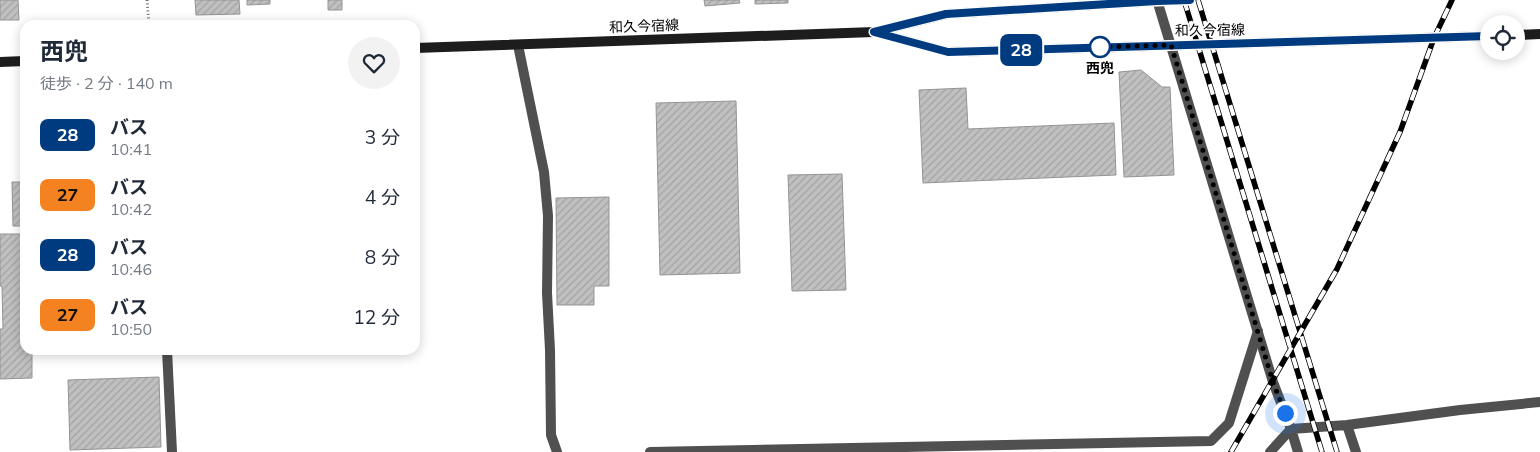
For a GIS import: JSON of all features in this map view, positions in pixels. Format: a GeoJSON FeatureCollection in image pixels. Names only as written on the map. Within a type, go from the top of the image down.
{"type":"FeatureCollection","features":[{"type":"Feature","properties":{"kind":"main road","name":"和久今宿線"},"geometry":{"type":"LineString","coordinates":[[420,48],[874,32],[946,14],[1157,0],[1188,0]]}},
{"type":"Feature","properties":{"kind":"main road","name":"和久今宿線"},"geometry":{"type":"LineString","coordinates":[[874,32],[948,52],[1480,36]]}},
{"type":"Feature","properties":{"kind":"main road"},"geometry":{"type":"LineString","coordinates":[[1525,35],[1540,34]]}},
{"type":"Feature","properties":{"kind":"main road"},"geometry":{"type":"LineString","coordinates":[[0,62],[20,61]]}},
{"type":"Feature","properties":{"kind":"street"},"geometry":{"type":"LineString","coordinates":[[1157,0],[1273,382],[1298,452]]}},
{"type":"Feature","properties":{"kind":"street"},"geometry":{"type":"LineString","coordinates":[[518,45],[544,172],[548,216],[547,293],[551,435],[557,452]]}},
{"type":"Feature","properties":{"kind":"street"},"geometry":{"type":"LineString","coordinates":[[650,452],[907,450],[1211,441],[1229,423],[1258,331]]}},
{"type":"Feature","properties":{"kind":"street"},"geometry":{"type":"LineString","coordinates":[[166,355],[172,452]]}},
{"type":"Feature","properties":{"kind":"street"},"geometry":{"type":"LineString","coordinates":[[1270,452],[1291,429],[1347,425],[1460,410],[1540,402]]}},
{"type":"Feature","properties":{"kind":"street"},"geometry":{"type":"LineString","coordinates":[[1347,425],[1356,452]]}},
{"type":"Feature","properties":{"kind":"path"},"geometry":{"type":"LineString","coordinates":[[147,0],[149,20]]}},
{"type":"Feature","properties":{"kind":"building"},"geometry":{"type":"Polygon","coordinates":[[[0,0],[18,0],[19,20],[0,20],[0,0]]]}},
{"type":"Feature","properties":{"kind":"building"},"geometry":{"type":"Polygon","coordinates":[[[195,0],[239,0],[240,14],[196,15],[195,0]]]}},
{"type":"Feature","properties":{"kind":"building"},"geometry":{"type":"Polygon","coordinates":[[[247,0],[270,0],[270,4],[247,5],[247,0]]]}},
{"type":"Feature","properties":{"kind":"building"},"geometry":{"type":"Polygon","coordinates":[[[328,0],[342,0],[342,10],[328,10],[328,0]]]}},
{"type":"Feature","properties":{"kind":"building"},"geometry":{"type":"Polygon","coordinates":[[[704,0],[739,0],[740,3],[705,6],[704,0]]]}},
{"type":"Feature","properties":{"kind":"building"},"geometry":{"type":"Polygon","coordinates":[[[755,0],[788,0],[788,3],[755,4],[755,0]]]}},
{"type":"Feature","properties":{"kind":"building"},"geometry":{"type":"Polygon","coordinates":[[[1141,70],[1162,87],[1170,87],[1174,175],[1124,177],[1119,72],[1141,70]]]}},
{"type":"Feature","properties":{"kind":"building"},"geometry":{"type":"Polygon","coordinates":[[[966,88],[968,129],[1114,123],[1116,175],[923,183],[919,90],[966,88]]]}},
{"type":"Feature","properties":{"kind":"building"},"geometry":{"type":"Polygon","coordinates":[[[736,101],[740,273],[660,275],[656,103],[736,101]]]}},
{"type":"Feature","properties":{"kind":"building"},"geometry":{"type":"Polygon","coordinates":[[[842,174],[846,290],[792,291],[788,175],[842,174]]]}},
{"type":"Feature","properties":{"kind":"building"},"geometry":{"type":"Polygon","coordinates":[[[12,182],[20,182],[20,226],[13,226],[12,182]]]}},
{"type":"Feature","properties":{"kind":"building"},"geometry":{"type":"Polygon","coordinates":[[[609,197],[609,286],[594,286],[594,305],[557,305],[556,198],[609,197]]]}},
{"type":"Feature","properties":{"kind":"building"},"geometry":{"type":"Polygon","coordinates":[[[0,234],[20,234],[20,355],[32,355],[32,378],[0,379],[0,329],[3,329],[2,286],[0,286],[0,234]]]}},
{"type":"Feature","properties":{"kind":"building"},"geometry":{"type":"Polygon","coordinates":[[[159,377],[161,447],[70,450],[68,380],[159,377]]]}},
{"type":"Feature","properties":{"kind":"railway"},"geometry":{"type":"LineString","coordinates":[[1184,0],[1322,452]]}},
{"type":"Feature","properties":{"kind":"railway"},"geometry":{"type":"LineString","coordinates":[[1198,0],[1337,452]]}},
{"type":"Feature","properties":{"kind":"railway"},"geometry":{"type":"LineString","coordinates":[[1231,452],[1337,269],[1400,132],[1434,38],[1452,0]]}},
{"type":"Feature","properties":{"kind":"bus line","name":"28"},"geometry":{"type":"LineString","coordinates":[[1190,0],[946,14],[874,32],[948,52],[1480,36]]}},
{"type":"Feature","properties":{"kind":"place","name":"西兜"},"geometry":{"type":"Point","coordinates":[1100,47]}},
{"type":"Feature","properties":{"kind":"route"},"geometry":{"type":"LineString","coordinates":[[1100,47],[1096,47],[1171,45],[1273,382],[1285,413]]}}]}
